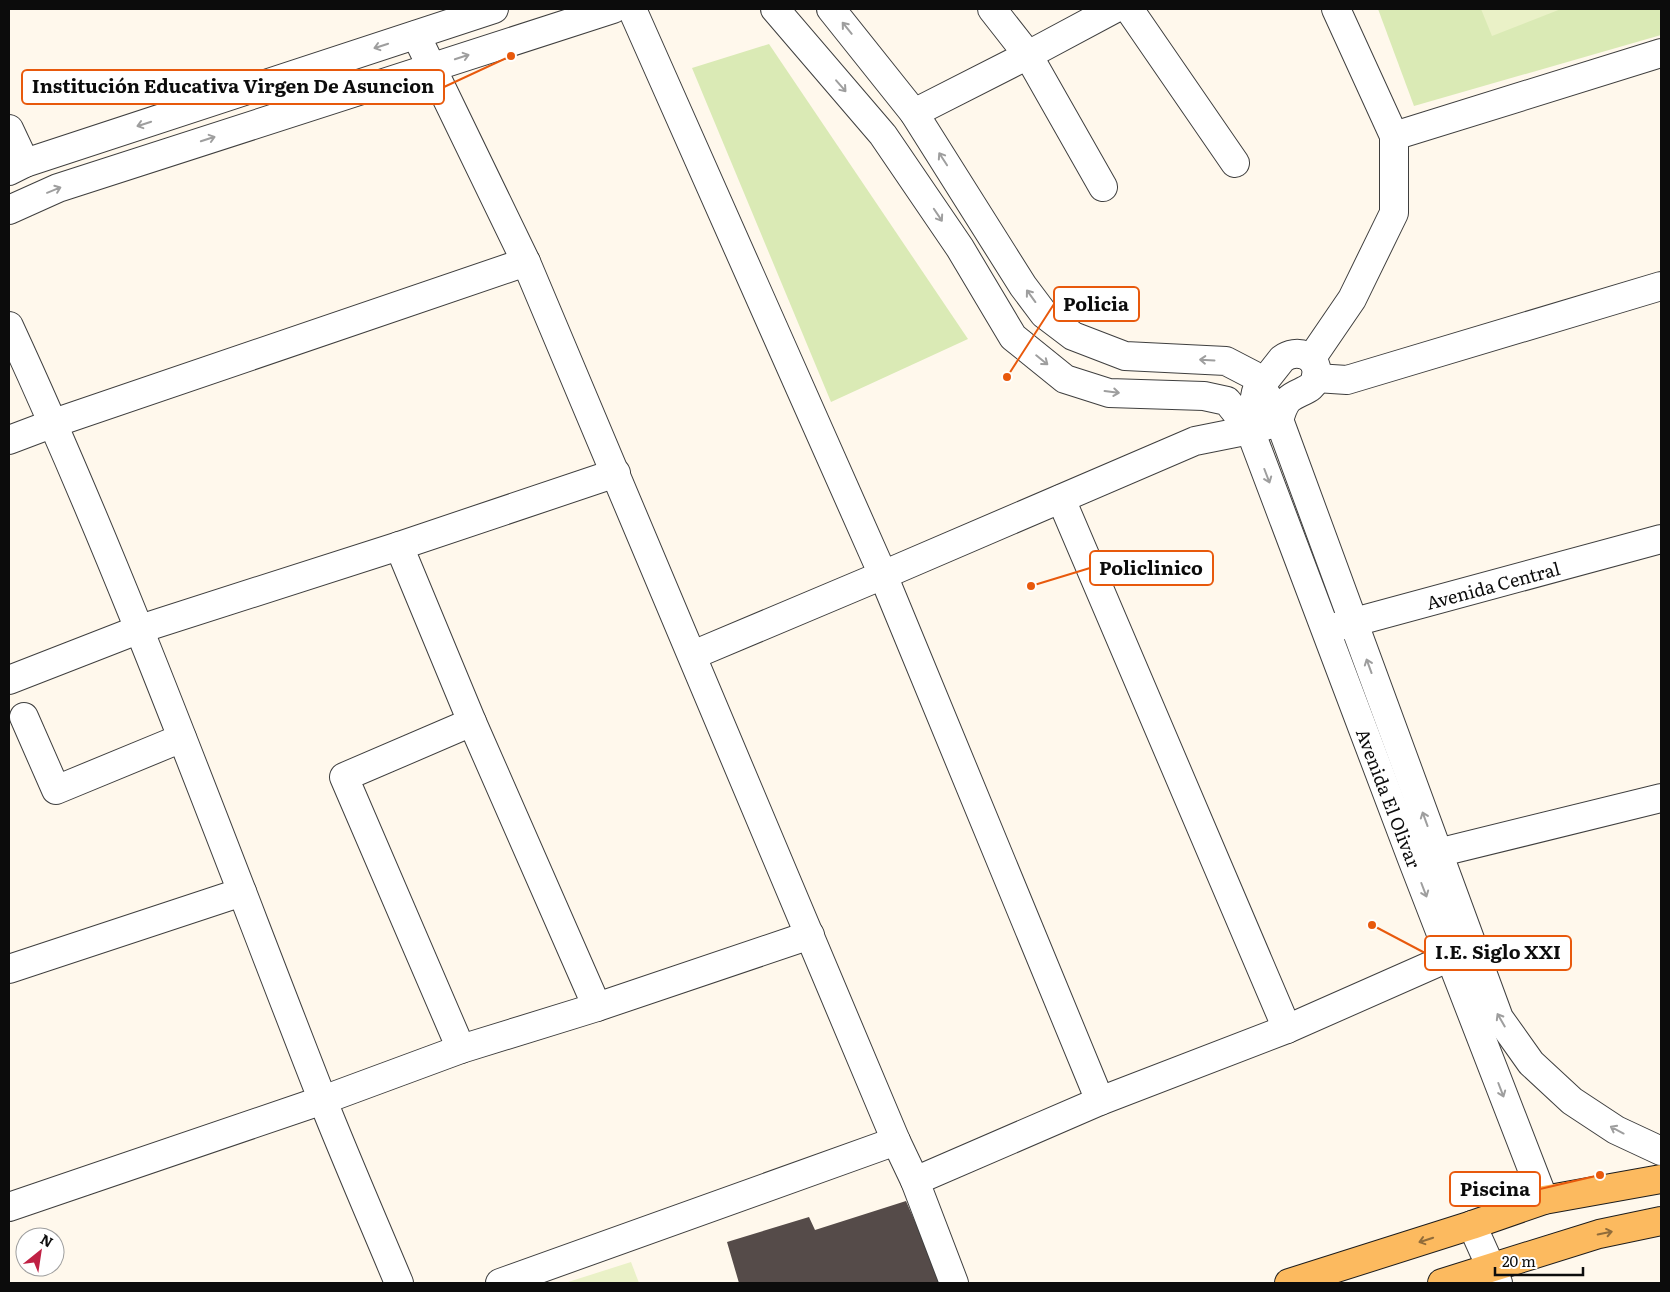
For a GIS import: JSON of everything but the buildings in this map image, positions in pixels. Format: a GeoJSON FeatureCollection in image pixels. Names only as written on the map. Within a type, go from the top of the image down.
{"type":"FeatureCollection","features":[{"type":"Feature","properties":{"kind":"main road"},"geometry":{"type":"LineString","coordinates":[[1306,1281],[1544,1200],[1661,1179]]}},
{"type":"Feature","properties":{"kind":"main road"},"geometry":{"type":"LineString","coordinates":[[1442,1283],[1495,1275],[1599,1234],[1661,1221]]}},
{"type":"Feature","properties":{"kind":"street"},"geometry":{"type":"LineString","coordinates":[[9,129],[17,167],[494,9]]}},
{"type":"Feature","properties":{"kind":"street"},"geometry":{"type":"LineString","coordinates":[[9,210],[58,188],[613,9]]}},
{"type":"Feature","properties":{"kind":"street"},"geometry":{"type":"LineString","coordinates":[[632,9],[883,575],[1100,1102]]}},
{"type":"Feature","properties":{"kind":"street","name":"Avenida El Olivar"},"geometry":{"type":"LineString","coordinates":[[775,9],[883,135],[960,248],[1013,337],[1066,379],[1109,393],[1204,396],[1227,400],[1250,430],[1325,630],[1425,856],[1450,956],[1544,1200]]}},
{"type":"Feature","properties":{"kind":"street"},"geometry":{"type":"LineString","coordinates":[[831,9],[914,113],[1023,286],[1044,314],[1073,336],[1125,356],[1226,361],[1257,380],[1274,406],[1280,421],[1353,623],[1425,856],[1499,1018],[1531,1063],[1572,1101],[1616,1130],[1661,1151]]}},
{"type":"Feature","properties":{"kind":"street"},"geometry":{"type":"LineString","coordinates":[[992,9],[1028,55],[1103,187]]}},
{"type":"Feature","properties":{"kind":"street"},"geometry":{"type":"LineString","coordinates":[[914,113],[1114,9]]}},
{"type":"Feature","properties":{"kind":"street"},"geometry":{"type":"LineString","coordinates":[[1129,9],[1235,163]]}},
{"type":"Feature","properties":{"kind":"street"},"geometry":{"type":"LineString","coordinates":[[1280,421],[1282,409],[1308,377],[1352,299],[1394,213],[1394,136],[1336,9]]}},
{"type":"Feature","properties":{"kind":"street"},"geometry":{"type":"LineString","coordinates":[[416,35],[526,262],[896,1141],[915,1181],[954,1283]]}},
{"type":"Feature","properties":{"kind":"street"},"geometry":{"type":"LineString","coordinates":[[1394,136],[1661,53]]}},
{"type":"Feature","properties":{"kind":"street"},"geometry":{"type":"LineString","coordinates":[[9,440],[526,262]]}},
{"type":"Feature","properties":{"kind":"street"},"geometry":{"type":"LineString","coordinates":[[1308,377],[1347,380],[1661,286]]}},
{"type":"Feature","properties":{"kind":"street"},"geometry":{"type":"LineString","coordinates":[[9,326],[54,423],[140,629],[323,1100],[399,1283]]}},
{"type":"Feature","properties":{"kind":"street"},"geometry":{"type":"LineString","coordinates":[[1250,430],[1257,380],[1278,365],[1287,355],[1293,353],[1300,353],[1308,377]]}},
{"type":"Feature","properties":{"kind":"street"},"geometry":{"type":"LineString","coordinates":[[693,655],[1195,440],[1250,430],[1280,421]]}},
{"type":"Feature","properties":{"kind":"street"},"geometry":{"type":"LineString","coordinates":[[9,680],[140,629],[616,474]]}},
{"type":"Feature","properties":{"kind":"street"},"geometry":{"type":"LineString","coordinates":[[1060,499],[1287,1029]]}},
{"type":"Feature","properties":{"kind":"street","name":"Avenida Central"},"geometry":{"type":"LineString","coordinates":[[1325,630],[1661,539]]}},
{"type":"Feature","properties":{"kind":"street"},"geometry":{"type":"LineString","coordinates":[[399,546],[472,722],[597,1007]]}},
{"type":"Feature","properties":{"kind":"street"},"geometry":{"type":"LineString","coordinates":[[24,718],[56,790],[182,738]]}},
{"type":"Feature","properties":{"kind":"street"},"geometry":{"type":"LineString","coordinates":[[461,1049],[344,777],[472,722]]}},
{"type":"Feature","properties":{"kind":"street"},"geometry":{"type":"LineString","coordinates":[[1425,856],[1661,798]]}},
{"type":"Feature","properties":{"kind":"street"},"geometry":{"type":"LineString","coordinates":[[9,969],[242,892]]}},
{"type":"Feature","properties":{"kind":"street"},"geometry":{"type":"LineString","coordinates":[[9,1207],[323,1100],[461,1049],[597,1007],[810,935]]}},
{"type":"Feature","properties":{"kind":"street"},"geometry":{"type":"LineString","coordinates":[[915,1181],[1100,1102],[1287,1029],[1450,956]]}},
{"type":"Feature","properties":{"kind":"street"},"geometry":{"type":"LineString","coordinates":[[500,1283],[896,1141]]}},
{"type":"Feature","properties":{"kind":"street"},"geometry":{"type":"LineString","coordinates":[[1472,1225],[1495,1275]]}},
{"type":"Feature","properties":{"kind":"green space"},"geometry":{"type":"Polygon","coordinates":[[[1378,9],[1661,9],[1661,35],[1414,106],[1378,9]]]}},
{"type":"Feature","properties":{"kind":"green space"},"geometry":{"type":"Polygon","coordinates":[[[1481,9],[1561,9],[1492,36],[1481,9]]]}},
{"type":"Feature","properties":{"kind":"green space"},"geometry":{"type":"Polygon","coordinates":[[[769,44],[968,339],[831,402],[692,68],[769,44]]]}},
{"type":"Feature","properties":{"kind":"green space"},"geometry":{"type":"Polygon","coordinates":[[[631,1262],[639,1283],[565,1283],[631,1262]]]}},
{"type":"Feature","properties":{"kind":"place","name":"Institución Educativa Virgen De Asuncion"},"geometry":{"type":"Point","coordinates":[511,56]}},
{"type":"Feature","properties":{"kind":"place","name":"Policia"},"geometry":{"type":"Point","coordinates":[1007,377]}},
{"type":"Feature","properties":{"kind":"place","name":"Policlinico"},"geometry":{"type":"Point","coordinates":[1031,586]}},
{"type":"Feature","properties":{"kind":"place","name":"I.E. Siglo XXI"},"geometry":{"type":"Point","coordinates":[1372,925]}},
{"type":"Feature","properties":{"kind":"place","name":"Piscina"},"geometry":{"type":"Point","coordinates":[1600,1175]}}]}
